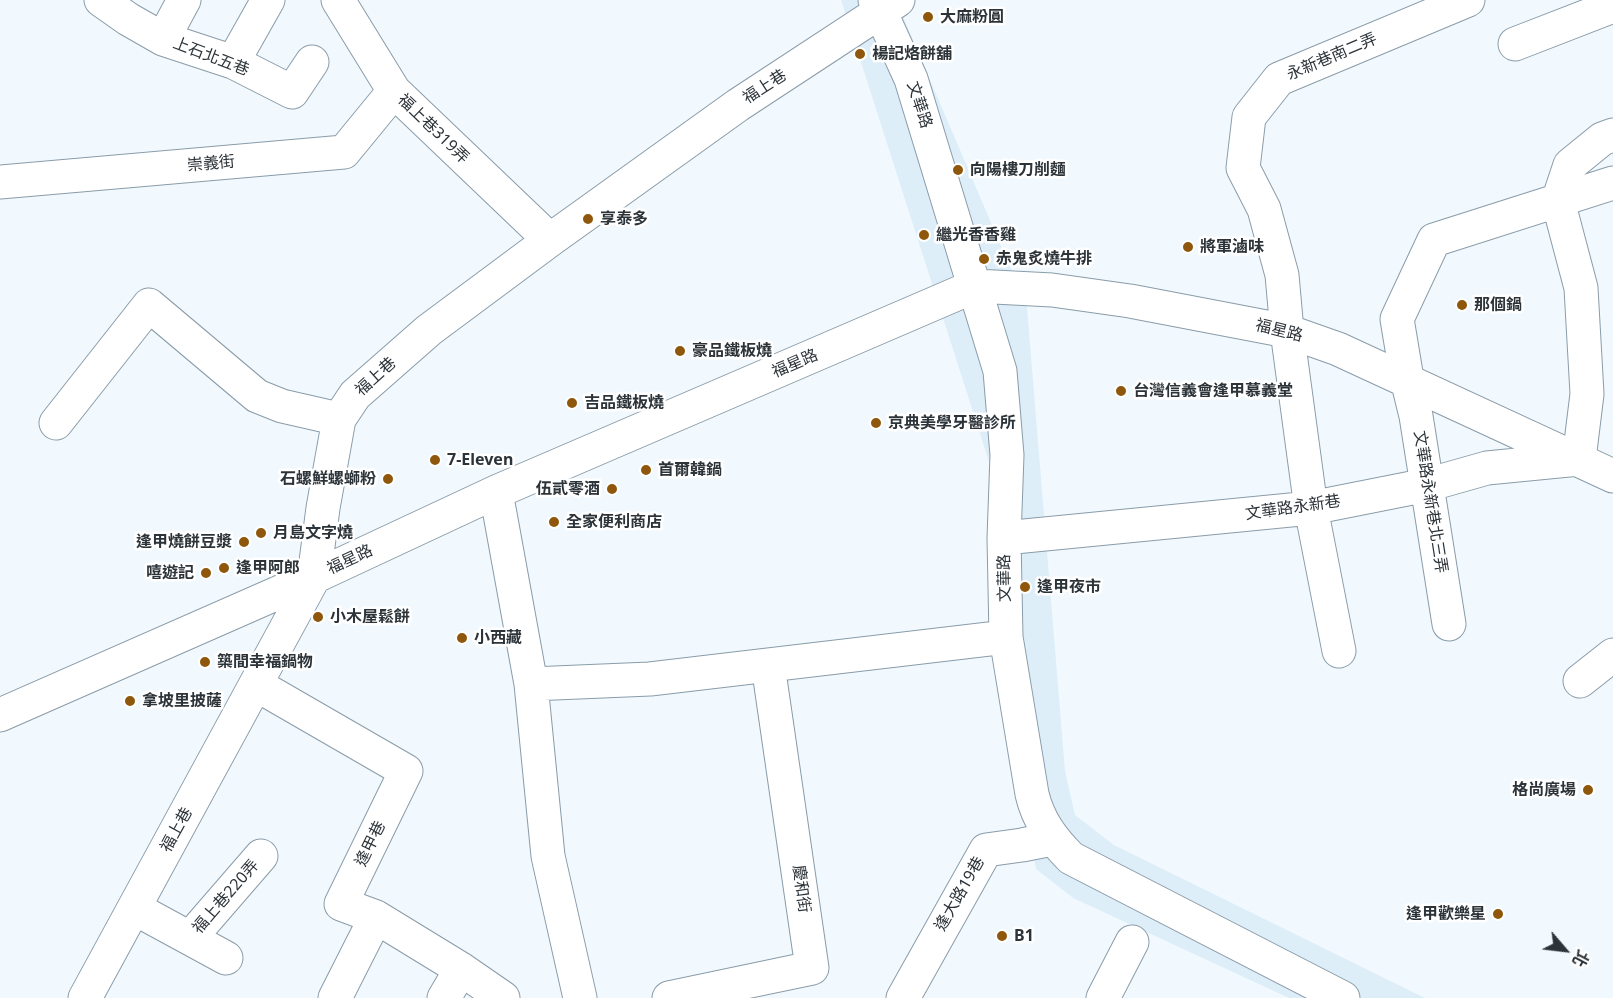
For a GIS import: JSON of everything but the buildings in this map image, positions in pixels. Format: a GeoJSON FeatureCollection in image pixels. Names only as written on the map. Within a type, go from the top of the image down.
{"type":"FeatureCollection","features":[{"type":"Feature","properties":{"kind":"street","name":"上石北五巷"},"geometry":{"type":"LineString","coordinates":[[101,0],[163,39],[233,62],[292,92],[312,62]]}},
{"type":"Feature","properties":{"kind":"street"},"geometry":{"type":"LineString","coordinates":[[163,39],[184,0]]}},
{"type":"Feature","properties":{"kind":"street"},"geometry":{"type":"LineString","coordinates":[[233,62],[267,0]]}},
{"type":"Feature","properties":{"kind":"street","name":"福上巷319弄"},"geometry":{"type":"LineString","coordinates":[[338,0],[394,91],[550,240]]}},
{"type":"Feature","properties":{"kind":"street","name":"永新巷南二弄"},"geometry":{"type":"LineString","coordinates":[[1339,651],[1311,508],[1287,331],[1282,275],[1263,209],[1243,168],[1249,117],[1279,79],[1468,0]]}},
{"type":"Feature","properties":{"kind":"street","name":"福上巷"},"geometry":{"type":"LineString","coordinates":[[85,998],[314,577],[323,508],[339,419],[355,395],[429,330],[550,240],[738,105],[885,4]]}},
{"type":"Feature","properties":{"kind":"street","name":"文華路"},"geometry":{"type":"LineString","coordinates":[[885,4],[911,79],[1000,370],[1007,454],[1004,538],[1006,637],[1032,794],[1040,818],[1052,838],[1071,858],[1343,998]]}},
{"type":"Feature","properties":{"kind":"street"},"geometry":{"type":"LineString","coordinates":[[1515,44],[1613,6]]}},
{"type":"Feature","properties":{"kind":"street","name":"崇義街"},"geometry":{"type":"LineString","coordinates":[[0,182],[344,152],[394,91]]}},
{"type":"Feature","properties":{"kind":"street"},"geometry":{"type":"LineString","coordinates":[[1579,459],[1587,394],[1581,288],[1558,201],[1570,165],[1602,139],[1613,135]]}},
{"type":"Feature","properties":{"kind":"street","name":"文華路永新巷北三弄"},"geometry":{"type":"LineString","coordinates":[[1449,624],[1416,416],[1397,319],[1434,240],[1613,183]]}},
{"type":"Feature","properties":{"kind":"street","name":"福星路"},"geometry":{"type":"LineString","coordinates":[[0,715],[314,577],[496,492],[975,286],[1052,290],[1130,301],[1287,331],[1338,349],[1407,379],[1613,476]]}},
{"type":"Feature","properties":{"kind":"street"},"geometry":{"type":"LineString","coordinates":[[56,423],[149,305],[257,396],[282,406],[339,419]]}},
{"type":"Feature","properties":{"kind":"street","name":"文華路永新巷"},"geometry":{"type":"LineString","coordinates":[[1004,538],[1311,508],[1427,485],[1487,468],[1579,459]]}},
{"type":"Feature","properties":{"kind":"street"},"geometry":{"type":"LineString","coordinates":[[496,492],[531,684],[548,856],[580,998]]}},
{"type":"Feature","properties":{"kind":"street"},"geometry":{"type":"LineString","coordinates":[[531,684],[650,679],[1006,637]]}},
{"type":"Feature","properties":{"kind":"street"},"geometry":{"type":"LineString","coordinates":[[1580,681],[1613,655]]}},
{"type":"Feature","properties":{"kind":"street","name":"慶和街"},"geometry":{"type":"LineString","coordinates":[[669,998],[812,968],[768,665]]}},
{"type":"Feature","properties":{"kind":"street","name":"逢甲巷"},"geometry":{"type":"LineString","coordinates":[[257,685],[406,771],[341,904],[376,917],[461,969],[503,998]]}},
{"type":"Feature","properties":{"kind":"street","name":"逢大路19巷"},"geometry":{"type":"LineString","coordinates":[[903,998],[986,850],[1052,838]]}},
{"type":"Feature","properties":{"kind":"street","name":"福上巷220弄"},"geometry":{"type":"LineString","coordinates":[[190,938],[261,856]]}},
{"type":"Feature","properties":{"kind":"street","name":"福上巷220弄"},"geometry":{"type":"LineString","coordinates":[[134,908],[226,958]]}},
{"type":"Feature","properties":{"kind":"street"},"geometry":{"type":"LineString","coordinates":[[335,998],[376,917]]}},
{"type":"Feature","properties":{"kind":"street"},"geometry":{"type":"LineString","coordinates":[[1103,998],[1132,942]]}},
{"type":"Feature","properties":{"kind":"street"},"geometry":{"type":"LineString","coordinates":[[444,998],[461,969]]}},
{"type":"Feature","properties":{"kind":"shaded area","name":"逢甲夜市"},"geometry":{"type":"Polygon","coordinates":[[[841,0],[896,0],[1027,307],[1065,771],[1075,815],[1114,845],[1425,998],[1289,998],[1073,898],[1036,869],[999,678],[1000,496],[841,0]]]}},
{"type":"Feature","properties":{"kind":"place","name":"大麻粉圓"},"geometry":{"type":"Point","coordinates":[928,17]}},
{"type":"Feature","properties":{"kind":"place","name":"楊記烙餅舖"},"geometry":{"type":"Point","coordinates":[860,54]}},
{"type":"Feature","properties":{"kind":"place","name":"向陽樓刀削麵"},"geometry":{"type":"Point","coordinates":[958,170]}},
{"type":"Feature","properties":{"kind":"place","name":"享泰多"},"geometry":{"type":"Point","coordinates":[588,219]}},
{"type":"Feature","properties":{"kind":"place","name":"繼光香香雞"},"geometry":{"type":"Point","coordinates":[924,235]}},
{"type":"Feature","properties":{"kind":"place","name":"將軍滷味"},"geometry":{"type":"Point","coordinates":[1188,247]}},
{"type":"Feature","properties":{"kind":"place","name":"赤鬼炙燒牛排"},"geometry":{"type":"Point","coordinates":[984,259]}},
{"type":"Feature","properties":{"kind":"place","name":"那個鍋"},"geometry":{"type":"Point","coordinates":[1462,305]}},
{"type":"Feature","properties":{"kind":"place","name":"豪品鐵板燒"},"geometry":{"type":"Point","coordinates":[680,351]}},
{"type":"Feature","properties":{"kind":"place","name":"台灣信義會逢甲慕義堂"},"geometry":{"type":"Point","coordinates":[1121,391]}},
{"type":"Feature","properties":{"kind":"place","name":"吉品鐵板燒"},"geometry":{"type":"Point","coordinates":[572,403]}},
{"type":"Feature","properties":{"kind":"place","name":"京典美學牙醫診所"},"geometry":{"type":"Point","coordinates":[876,423]}},
{"type":"Feature","properties":{"kind":"place","name":"7-Eleven"},"geometry":{"type":"Point","coordinates":[435,460]}},
{"type":"Feature","properties":{"kind":"place","name":"首爾韓鍋"},"geometry":{"type":"Point","coordinates":[646,470]}},
{"type":"Feature","properties":{"kind":"place","name":"石螺鮮螺螄粉"},"geometry":{"type":"Point","coordinates":[388,479]}},
{"type":"Feature","properties":{"kind":"place","name":"伍貳零酒"},"geometry":{"type":"Point","coordinates":[612,489]}},
{"type":"Feature","properties":{"kind":"place","name":"全家便利商店"},"geometry":{"type":"Point","coordinates":[554,522]}},
{"type":"Feature","properties":{"kind":"place","name":"月島文字燒"},"geometry":{"type":"Point","coordinates":[261,533]}},
{"type":"Feature","properties":{"kind":"place","name":"逢甲燒餅豆漿"},"geometry":{"type":"Point","coordinates":[244,542]}},
{"type":"Feature","properties":{"kind":"place","name":"逢甲阿郎"},"geometry":{"type":"Point","coordinates":[224,568]}},
{"type":"Feature","properties":{"kind":"place","name":"嘻遊記"},"geometry":{"type":"Point","coordinates":[206,573]}},
{"type":"Feature","properties":{"kind":"place","name":"逢甲夜市"},"geometry":{"type":"Point","coordinates":[1025,587]}},
{"type":"Feature","properties":{"kind":"place","name":"小木屋鬆餅"},"geometry":{"type":"Point","coordinates":[318,617]}},
{"type":"Feature","properties":{"kind":"place","name":"小西藏"},"geometry":{"type":"Point","coordinates":[462,638]}},
{"type":"Feature","properties":{"kind":"place","name":"築間幸福鍋物"},"geometry":{"type":"Point","coordinates":[205,662]}},
{"type":"Feature","properties":{"kind":"place","name":"拿坡里披薩"},"geometry":{"type":"Point","coordinates":[130,701]}},
{"type":"Feature","properties":{"kind":"place","name":"格尚廣場"},"geometry":{"type":"Point","coordinates":[1588,790]}},
{"type":"Feature","properties":{"kind":"place","name":"逢甲歡樂星"},"geometry":{"type":"Point","coordinates":[1498,914]}},
{"type":"Feature","properties":{"kind":"place","name":"B1"},"geometry":{"type":"Point","coordinates":[1002,936]}}]}
